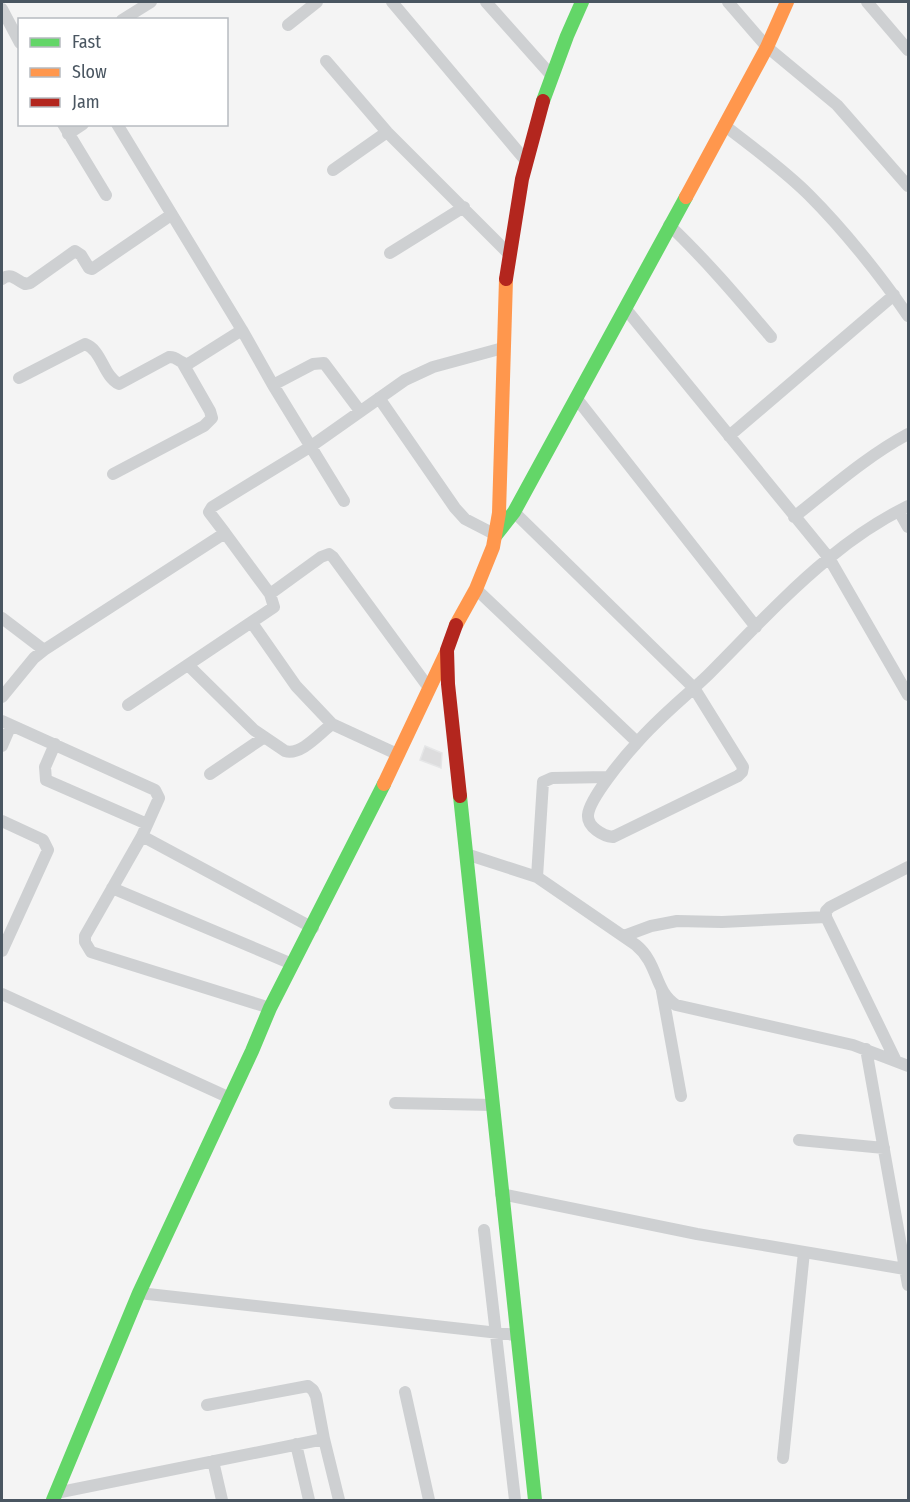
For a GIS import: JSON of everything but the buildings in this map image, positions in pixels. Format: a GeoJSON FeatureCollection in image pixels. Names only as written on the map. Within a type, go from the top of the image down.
{"type":"FeatureCollection","features":[{"type":"Feature","properties":{"kind":"main road"},"geometry":{"type":"LineString","coordinates":[[54,1497],[139,1293],[270,1008],[313,928],[447,650],[456,626],[476,589],[496,535],[499,513],[508,253],[526,161],[551,75],[582,2]]}},
{"type":"Feature","properties":{"kind":"main road"},"geometry":{"type":"LineString","coordinates":[[496,535],[514,512],[576,399],[766,47],[787,2]]}},
{"type":"Feature","properties":{"kind":"main road"},"geometry":{"type":"LineString","coordinates":[[447,650],[448,684],[535,1500]]}},
{"type":"Feature","properties":{"kind":"street"},"geometry":{"type":"LineString","coordinates":[[125,18],[151,2]]}},
{"type":"Feature","properties":{"kind":"street"},"geometry":{"type":"LineString","coordinates":[[288,25],[317,2]]}},
{"type":"Feature","properties":{"kind":"street"},"geometry":{"type":"LineString","coordinates":[[392,2],[526,161]]}},
{"type":"Feature","properties":{"kind":"street"},"geometry":{"type":"LineString","coordinates":[[486,2],[551,75]]}},
{"type":"Feature","properties":{"kind":"street"},"geometry":{"type":"LineString","coordinates":[[728,2],[766,47],[837,105],[909,186]]}},
{"type":"Feature","properties":{"kind":"street"},"geometry":{"type":"LineString","coordinates":[[867,2],[909,50]]}},
{"type":"Feature","properties":{"kind":"street"},"geometry":{"type":"LineString","coordinates":[[2,9],[18,39]]}},
{"type":"Feature","properties":{"kind":"street"},"geometry":{"type":"LineString","coordinates":[[326,61],[387,132],[508,253]]}},
{"type":"Feature","properties":{"kind":"street"},"geometry":{"type":"LineString","coordinates":[[724,124],[810,196],[909,316]]}},
{"type":"Feature","properties":{"kind":"street"},"geometry":{"type":"LineString","coordinates":[[118,126],[344,501]]}},
{"type":"Feature","properties":{"kind":"street"},"geometry":{"type":"LineString","coordinates":[[66,129],[106,195]]}},
{"type":"Feature","properties":{"kind":"street"},"geometry":{"type":"LineString","coordinates":[[333,170],[387,132]]}},
{"type":"Feature","properties":{"kind":"street"},"geometry":{"type":"LineString","coordinates":[[390,253],[464,207]]}},
{"type":"Feature","properties":{"kind":"street"},"geometry":{"type":"LineString","coordinates":[[2,279],[11,276],[24,284],[30,283],[75,251],[81,255],[89,268],[92,268],[171,215]]}},
{"type":"Feature","properties":{"kind":"street"},"geometry":{"type":"LineString","coordinates":[[669,225],[710,265],[771,337]]}},
{"type":"Feature","properties":{"kind":"street"},"geometry":{"type":"LineString","coordinates":[[729,436],[894,295]]}},
{"type":"Feature","properties":{"kind":"street"},"geometry":{"type":"LineString","coordinates":[[625,308],[829,558],[909,695]]}},
{"type":"Feature","properties":{"kind":"street"},"geometry":{"type":"LineString","coordinates":[[182,362],[189,364],[193,362],[242,330]]}},
{"type":"Feature","properties":{"kind":"street"},"geometry":{"type":"LineString","coordinates":[[19,378],[85,344],[93,348],[112,379],[119,384],[169,357],[177,358],[182,362],[212,418],[204,426],[113,474]]}},
{"type":"Feature","properties":{"kind":"street"},"geometry":{"type":"LineString","coordinates":[[128,705],[274,607],[270,594],[211,517],[212,507],[310,447],[417,374],[503,348]]}},
{"type":"Feature","properties":{"kind":"street"},"geometry":{"type":"LineString","coordinates":[[273,385],[313,364],[324,363],[360,411]]}},
{"type":"Feature","properties":{"kind":"street"},"geometry":{"type":"LineString","coordinates":[[379,398],[455,508],[465,519],[496,535]]}},
{"type":"Feature","properties":{"kind":"street"},"geometry":{"type":"LineString","coordinates":[[576,399],[756,627]]}},
{"type":"Feature","properties":{"kind":"street"},"geometry":{"type":"LineString","coordinates":[[794,517],[887,445],[909,434]]}},
{"type":"Feature","properties":{"kind":"street"},"geometry":{"type":"LineString","coordinates":[[514,512],[694,688],[743,767],[738,776],[613,837],[607,837],[592,826],[588,816],[589,810],[608,777],[637,742],[694,688],[756,627],[829,558],[866,531],[904,508],[909,527]]}},
{"type":"Feature","properties":{"kind":"street"},"geometry":{"type":"LineString","coordinates":[[2,697],[34,658],[44,650],[225,533]]}},
{"type":"Feature","properties":{"kind":"street"},"geometry":{"type":"LineString","coordinates":[[270,594],[321,557],[329,554],[333,556],[429,688]]}},
{"type":"Feature","properties":{"kind":"street"},"geometry":{"type":"LineString","coordinates":[[476,589],[637,742]]}},
{"type":"Feature","properties":{"kind":"street"},"geometry":{"type":"LineString","coordinates":[[2,618],[44,650]]}},
{"type":"Feature","properties":{"kind":"street"},"geometry":{"type":"LineString","coordinates":[[252,623],[296,686],[332,724],[397,754]]}},
{"type":"Feature","properties":{"kind":"street"},"geometry":{"type":"LineString","coordinates":[[189,666],[263,738],[285,751],[294,752],[332,724]]}},
{"type":"Feature","properties":{"kind":"street"},"geometry":{"type":"LineString","coordinates":[[2,746],[6,723],[155,790],[159,798],[142,836],[85,936],[85,942],[91,952],[270,1008]]}},
{"type":"Feature","properties":{"kind":"street"},"geometry":{"type":"LineString","coordinates":[[210,774],[263,738]]}},
{"type":"Feature","properties":{"kind":"street"},"geometry":{"type":"LineString","coordinates":[[55,744],[45,767],[46,780],[147,824]]}},
{"type":"Feature","properties":{"kind":"street"},"geometry":{"type":"LineString","coordinates":[[537,877],[543,782],[552,778],[608,777]]}},
{"type":"Feature","properties":{"kind":"street"},"geometry":{"type":"LineString","coordinates":[[2,821],[43,840],[48,850],[2,951]]}},
{"type":"Feature","properties":{"kind":"street"},"geometry":{"type":"LineString","coordinates":[[142,836],[313,928]]}},
{"type":"Feature","properties":{"kind":"street"},"geometry":{"type":"LineString","coordinates":[[466,854],[537,877],[646,953],[661,990],[681,1096]]}},
{"type":"Feature","properties":{"kind":"street"},"geometry":{"type":"LineString","coordinates":[[896,1061],[826,917],[826,911],[909,867]]}},
{"type":"Feature","properties":{"kind":"street"},"geometry":{"type":"LineString","coordinates":[[112,888],[292,964]]}},
{"type":"Feature","properties":{"kind":"street"},"geometry":{"type":"LineString","coordinates":[[624,936],[651,926],[677,921],[722,922],[826,917]]}},
{"type":"Feature","properties":{"kind":"street"},"geometry":{"type":"LineString","coordinates":[[661,990],[668,1000],[676,1005],[866,1049],[909,1066]]}},
{"type":"Feature","properties":{"kind":"street"},"geometry":{"type":"LineString","coordinates":[[2,994],[230,1098]]}},
{"type":"Feature","properties":{"kind":"street"},"geometry":{"type":"LineString","coordinates":[[866,1049],[904,1244],[905,1269],[909,1285]]}},
{"type":"Feature","properties":{"kind":"street"},"geometry":{"type":"LineString","coordinates":[[395,1103],[493,1105]]}},
{"type":"Feature","properties":{"kind":"street"},"geometry":{"type":"LineString","coordinates":[[799,1140],[884,1148]]}},
{"type":"Feature","properties":{"kind":"street"},"geometry":{"type":"LineString","coordinates":[[501,1194],[697,1234],[905,1269]]}},
{"type":"Feature","properties":{"kind":"street"},"geometry":{"type":"LineString","coordinates":[[484,1230],[514,1500]]}},
{"type":"Feature","properties":{"kind":"street"},"geometry":{"type":"LineString","coordinates":[[783,1458],[804,1252]]}},
{"type":"Feature","properties":{"kind":"street"},"geometry":{"type":"LineString","coordinates":[[139,1293],[516,1335]]}},
{"type":"Feature","properties":{"kind":"street"},"geometry":{"type":"LineString","coordinates":[[207,1406],[309,1386],[316,1396],[339,1500]]}},
{"type":"Feature","properties":{"kind":"street"},"geometry":{"type":"LineString","coordinates":[[405,1392],[429,1500]]}},
{"type":"Feature","properties":{"kind":"street"},"geometry":{"type":"LineString","coordinates":[[54,1497],[213,1461],[324,1439]]}},
{"type":"Feature","properties":{"kind":"street"},"geometry":{"type":"LineString","coordinates":[[296,1444],[309,1500]]}},
{"type":"Feature","properties":{"kind":"street"},"geometry":{"type":"LineString","coordinates":[[213,1461],[222,1500]]}},
{"type":"Feature","properties":{"kind":"traffic: fast"},"geometry":{"type":"LineString","coordinates":[[543,101],[582,2]]}},
{"type":"Feature","properties":{"kind":"traffic: fast"},"geometry":{"type":"LineString","coordinates":[[496,535],[514,512],[686,197]]}},
{"type":"Feature","properties":{"kind":"traffic: fast"},"geometry":{"type":"LineString","coordinates":[[53,1500],[139,1293],[270,1008],[384,784]]}},
{"type":"Feature","properties":{"kind":"traffic: fast"},"geometry":{"type":"LineString","coordinates":[[460,796],[535,1500]]}},
{"type":"Feature","properties":{"kind":"traffic: slow"},"geometry":{"type":"LineString","coordinates":[[686,197],[767,47],[787,2]]}},
{"type":"Feature","properties":{"kind":"traffic: slow"},"geometry":{"type":"LineString","coordinates":[[456,625],[476,589],[493,547],[499,513],[506,279]]}},
{"type":"Feature","properties":{"kind":"traffic: slow"},"geometry":{"type":"LineString","coordinates":[[384,784],[447,651]]}},
{"type":"Feature","properties":{"kind":"traffic: jam"},"geometry":{"type":"LineString","coordinates":[[506,279],[522,179],[543,101]]}},
{"type":"Feature","properties":{"kind":"traffic: jam"},"geometry":{"type":"LineString","coordinates":[[456,625],[447,650],[448,684],[460,796]]}}]}
